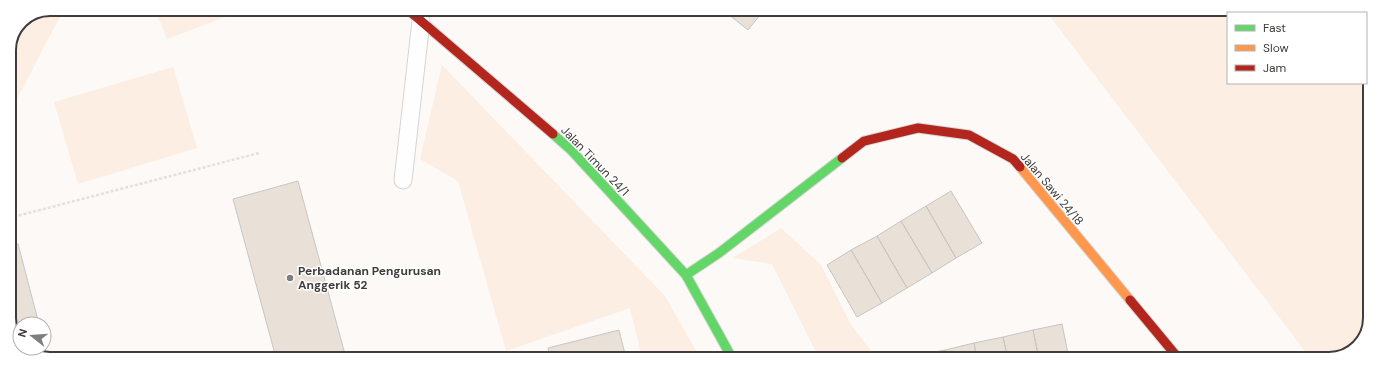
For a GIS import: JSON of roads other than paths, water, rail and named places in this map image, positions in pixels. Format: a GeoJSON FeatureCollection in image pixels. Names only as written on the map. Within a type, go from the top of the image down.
{"type":"FeatureCollection","features":[{"type":"Feature","properties":{"kind":"street","name":"Jalan Timun 24/1"},"geometry":{"type":"LineString","coordinates":[[415,16],[572,151],[686,275],[729,352]]}},
{"type":"Feature","properties":{"kind":"street","name":"Jalan Sawi 24/18"},"geometry":{"type":"LineString","coordinates":[[686,275],[719,253],[864,141],[918,128],[969,134],[1013,159],[1173,352]]}},
{"type":"Feature","properties":{"kind":"lane"},"geometry":{"type":"LineString","coordinates":[[403,180],[421,21]]}},
{"type":"Feature","properties":{"kind":"place","name":"Perbadanan Pengurusan Anggerik 52"},"geometry":{"type":"Point","coordinates":[290,278]}}]}
